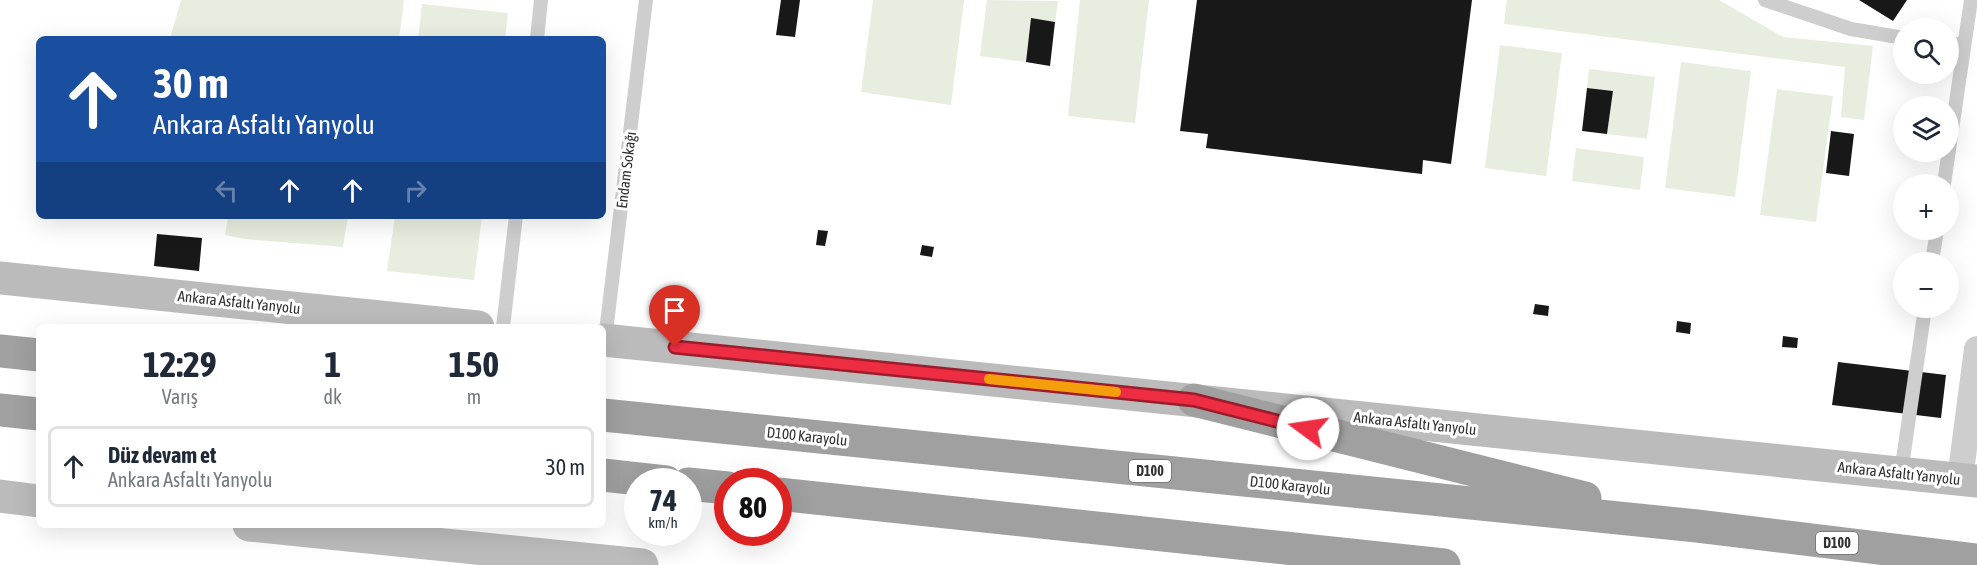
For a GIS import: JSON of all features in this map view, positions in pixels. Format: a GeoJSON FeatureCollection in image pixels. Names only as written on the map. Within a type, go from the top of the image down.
{"type":"FeatureCollection","features":[{"type":"Feature","properties":{"kind":"highway"},"geometry":{"type":"LineString","coordinates":[[0,351],[36,356]]}},
{"type":"Feature","properties":{"kind":"highway"},"geometry":{"type":"LineString","coordinates":[[1194,400],[1697,526]]}},
{"type":"Feature","properties":{"kind":"highway"},"geometry":{"type":"LineString","coordinates":[[0,410],[36,414]]}},
{"type":"Feature","properties":{"kind":"highway","name":"D100 Karayolu"},"geometry":{"type":"LineString","coordinates":[[606,415],[1697,526],[1977,560]]}},
{"type":"Feature","properties":{"kind":"highway"},"geometry":{"type":"LineString","coordinates":[[606,475],[624,477]]}},
{"type":"Feature","properties":{"kind":"highway"},"geometry":{"type":"LineString","coordinates":[[792,495],[1444,565]]}},
{"type":"Feature","properties":{"kind":"main road","name":"Ankara Asfaltı Yanyolu"},"geometry":{"type":"LineString","coordinates":[[0,278],[449,324]]}},
{"type":"Feature","properties":{"kind":"main road","name":"Ankara Asfaltı Yanyolu"},"geometry":{"type":"LineString","coordinates":[[606,340],[1969,480]]}},
{"type":"Feature","properties":{"kind":"main road"},"geometry":{"type":"LineString","coordinates":[[0,496],[36,501]]}},
{"type":"Feature","properties":{"kind":"main road"},"geometry":{"type":"LineString","coordinates":[[278,528],[642,565]]}},
{"type":"Feature","properties":{"kind":"street"},"geometry":{"type":"LineString","coordinates":[[1969,480],[1977,349]]}},
{"type":"Feature","properties":{"kind":"lane"},"geometry":{"type":"LineString","coordinates":[[537,36],[541,0]]}},
{"type":"Feature","properties":{"kind":"lane","name":"Endam Sokağı"},"geometry":{"type":"LineString","coordinates":[[606,324],[646,0]]}},
{"type":"Feature","properties":{"kind":"lane"},"geometry":{"type":"LineString","coordinates":[[1765,0],[1851,29],[1893,36]]}},
{"type":"Feature","properties":{"kind":"lane"},"geometry":{"type":"LineString","coordinates":[[1945,174],[1971,0]]}},
{"type":"Feature","properties":{"kind":"lane"},"geometry":{"type":"LineString","coordinates":[[1959,44],[1964,45]]}},
{"type":"Feature","properties":{"kind":"lane"},"geometry":{"type":"LineString","coordinates":[[503,324],[516,219]]}},
{"type":"Feature","properties":{"kind":"lane"},"geometry":{"type":"LineString","coordinates":[[1900,473],[1923,318]]}},
{"type":"Feature","properties":{"kind":"green space"},"geometry":{"type":"Polygon","coordinates":[[[181,0],[404,0],[399,36],[171,36],[181,0]]]}},
{"type":"Feature","properties":{"kind":"green space"},"geometry":{"type":"Polygon","coordinates":[[[873,0],[964,0],[951,105],[861,92],[873,0]]]}},
{"type":"Feature","properties":{"kind":"green space"},"geometry":{"type":"Polygon","coordinates":[[[987,0],[1058,1],[1055,22],[1031,19],[1026,62],[980,56],[987,0]]]}},
{"type":"Feature","properties":{"kind":"green space"},"geometry":{"type":"Polygon","coordinates":[[[1080,0],[1149,0],[1135,123],[1068,116],[1080,0]]]}},
{"type":"Feature","properties":{"kind":"green space"},"geometry":{"type":"Polygon","coordinates":[[[1507,0],[1719,0],[1783,37],[1873,46],[1864,120],[1841,117],[1845,67],[1504,24],[1507,0]]]}},
{"type":"Feature","properties":{"kind":"green space"},"geometry":{"type":"Polygon","coordinates":[[[422,4],[508,13],[505,36],[418,36],[422,4]]]}},
{"type":"Feature","properties":{"kind":"green space"},"geometry":{"type":"Polygon","coordinates":[[[1500,45],[1562,53],[1546,176],[1485,168],[1500,45]]]}},
{"type":"Feature","properties":{"kind":"green space"},"geometry":{"type":"Polygon","coordinates":[[[1681,62],[1751,71],[1735,197],[1665,188],[1681,62]]]}},
{"type":"Feature","properties":{"kind":"green space"},"geometry":{"type":"Polygon","coordinates":[[[1589,69],[1655,77],[1647,139],[1607,134],[1613,91],[1587,88],[1589,69]]]}},
{"type":"Feature","properties":{"kind":"green space"},"geometry":{"type":"Polygon","coordinates":[[[1777,89],[1833,96],[1816,222],[1760,215],[1777,89]]]}},
{"type":"Feature","properties":{"kind":"green space"},"geometry":{"type":"Polygon","coordinates":[[[1576,148],[1644,157],[1640,190],[1572,181],[1576,148]]]}},
{"type":"Feature","properties":{"kind":"green space"},"geometry":{"type":"Polygon","coordinates":[[[228,219],[348,219],[343,247],[245,239],[225,235],[228,219]]]}},
{"type":"Feature","properties":{"kind":"green space"},"geometry":{"type":"Polygon","coordinates":[[[395,219],[482,219],[474,280],[387,271],[395,219]]]}},
{"type":"Feature","properties":{"kind":"building"},"geometry":{"type":"Polygon","coordinates":[[[781,0],[800,0],[795,37],[776,35],[781,0]]]}},
{"type":"Feature","properties":{"kind":"building"},"geometry":{"type":"Polygon","coordinates":[[[1197,0],[1472,0],[1451,164],[1423,160],[1422,174],[1206,148],[1208,134],[1180,131],[1197,0]]]}},
{"type":"Feature","properties":{"kind":"building"},"geometry":{"type":"Polygon","coordinates":[[[1859,0],[1907,0],[1893,21],[1859,0]]]}},
{"type":"Feature","properties":{"kind":"building"},"geometry":{"type":"Polygon","coordinates":[[[1031,18],[1055,22],[1050,66],[1026,62],[1031,18]]]}},
{"type":"Feature","properties":{"kind":"building"},"geometry":{"type":"Polygon","coordinates":[[[1587,88],[1613,91],[1607,134],[1582,131],[1587,88]]]}},
{"type":"Feature","properties":{"kind":"building"},"geometry":{"type":"Polygon","coordinates":[[[1831,131],[1854,134],[1849,176],[1826,173],[1831,131]]]}},
{"type":"Feature","properties":{"kind":"building"},"geometry":{"type":"Polygon","coordinates":[[[818,230],[828,231],[825,246],[816,245],[818,230]]]}},
{"type":"Feature","properties":{"kind":"building"},"geometry":{"type":"Polygon","coordinates":[[[157,234],[202,238],[199,271],[154,266],[157,234]]]}},
{"type":"Feature","properties":{"kind":"building"},"geometry":{"type":"Polygon","coordinates":[[[922,245],[934,247],[932,257],[920,255],[922,245]]]}},
{"type":"Feature","properties":{"kind":"building"},"geometry":{"type":"Polygon","coordinates":[[[1535,304],[1549,306],[1548,316],[1533,314],[1535,304]]]}},
{"type":"Feature","properties":{"kind":"building"},"geometry":{"type":"Polygon","coordinates":[[[1677,321],[1691,323],[1690,334],[1676,332],[1677,321]]]}},
{"type":"Feature","properties":{"kind":"building"},"geometry":{"type":"Polygon","coordinates":[[[1783,336],[1798,338],[1797,348],[1782,347],[1783,336]]]}},
{"type":"Feature","properties":{"kind":"building"},"geometry":{"type":"Polygon","coordinates":[[[1838,362],[1946,375],[1941,418],[1832,405],[1838,362]]]}},
{"type":"Feature","properties":{"kind":"slow traffic"},"geometry":{"type":"LineString","coordinates":[[989,379],[1116,392]]}},
{"type":"Feature","properties":{"kind":"route"},"geometry":{"type":"LineString","coordinates":[[675,347],[1194,400],[1308,429]]}}]}
